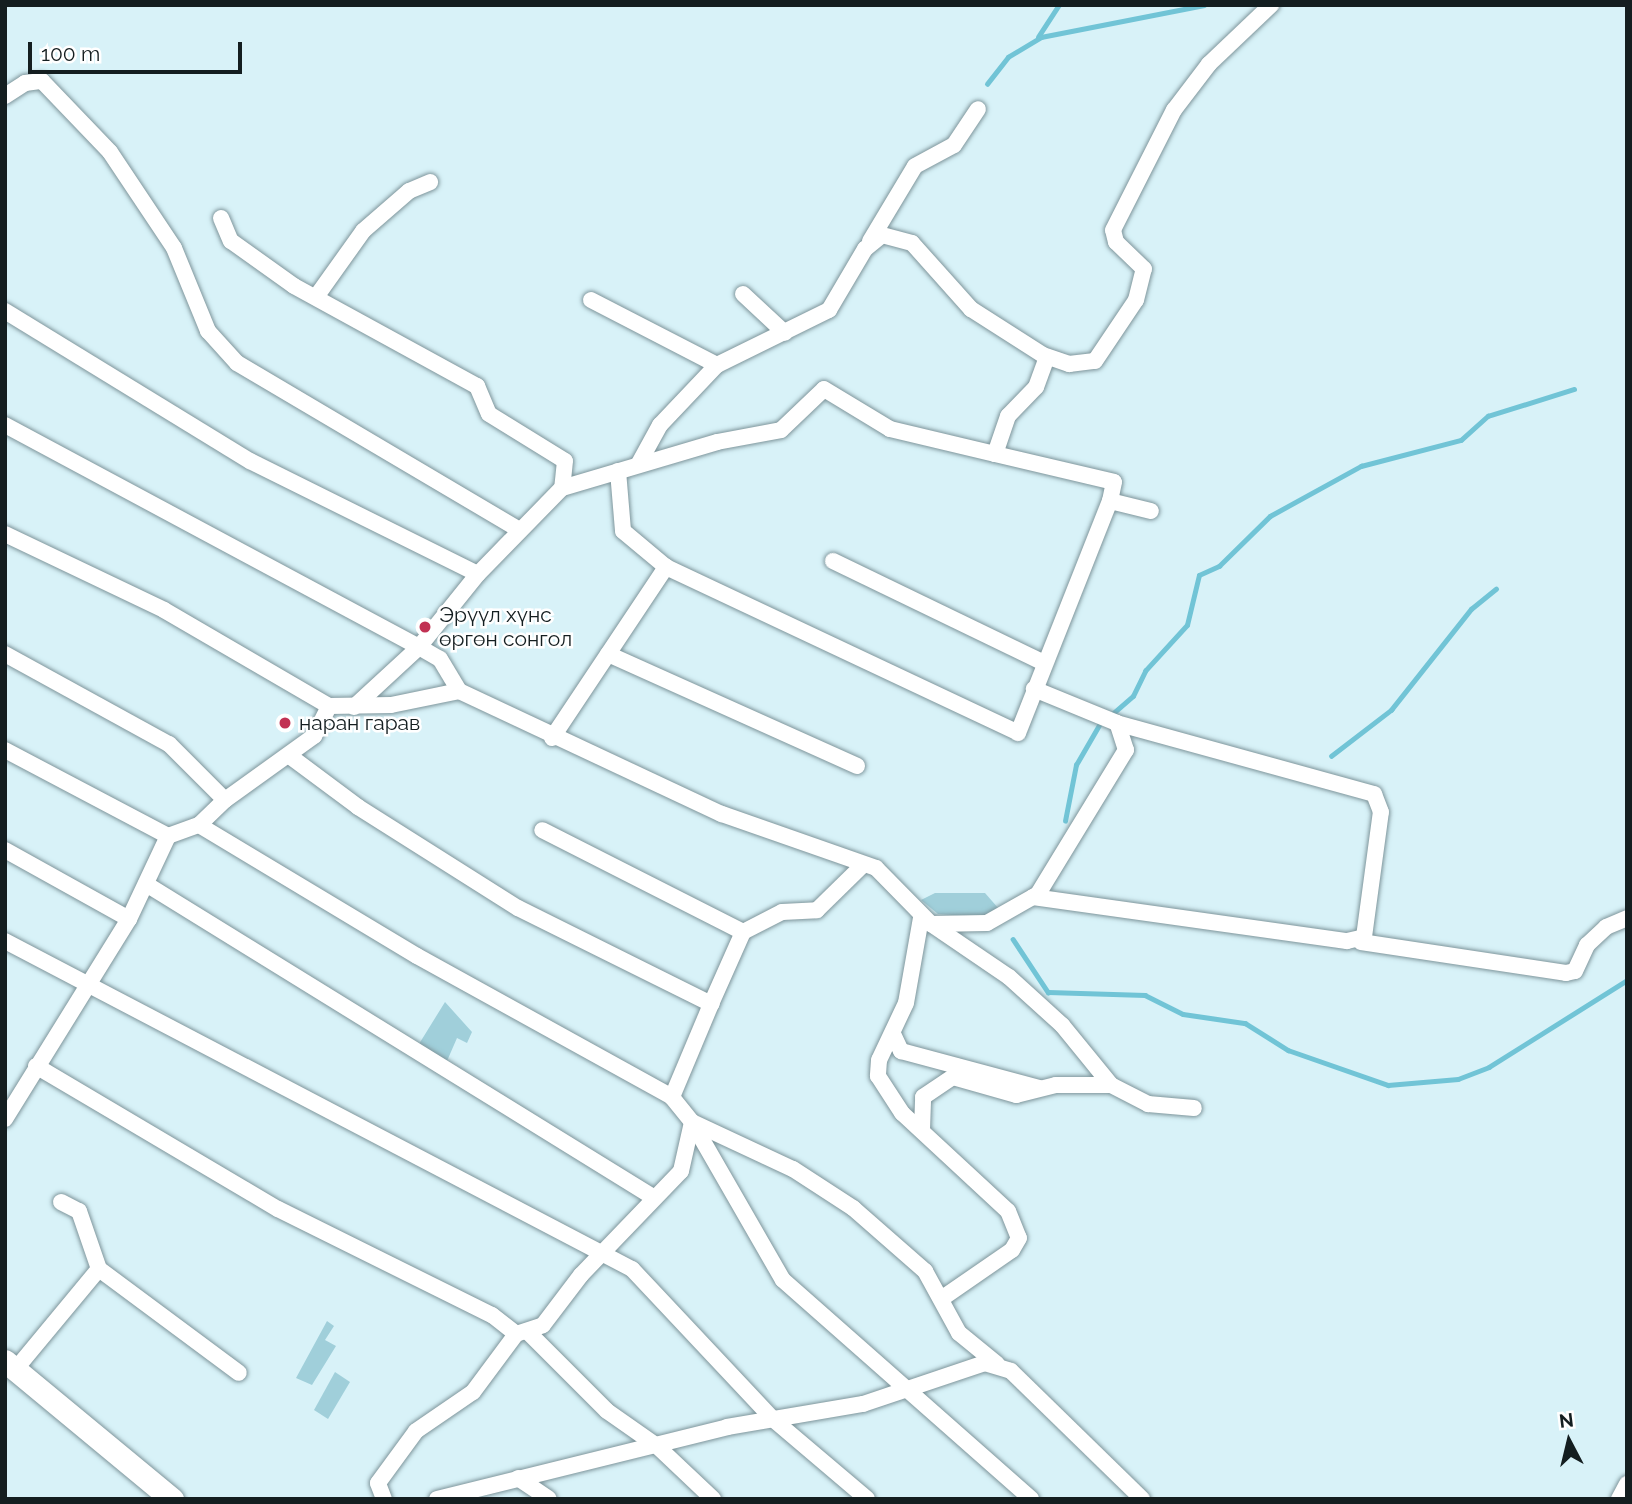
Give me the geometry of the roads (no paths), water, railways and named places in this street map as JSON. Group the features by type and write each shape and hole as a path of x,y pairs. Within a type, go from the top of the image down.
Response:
{"main road":[{"path":"10,1366 172,1499"}],"street":[{"path":"865,249 882,235 912,243 971,309 1046,357 1069,364 1095,361 1129,311 1144,269 1116,242 1113,230 1174,110 1209,64 1271,5"},
{"path":"5,96 25,83 42,81 110,152 174,248 208,331 237,363 519,530"},
{"path":"638,465 660,425 717,365 829,310 897,189 915,166 954,145 978,109"},
{"path":"316,297 363,231 409,191 430,183"},
{"path":"221,218 231,241 316,297 477,386 489,414 565,461 562,488"},
{"path":"743,294 785,333"},
{"path":"591,300 717,365"},
{"path":"5,311 250,461 478,574"},
{"path":"995,454 1007,416 1036,387 1046,357"},
{"path":"354,707 419,647 478,574 562,488 618,471 638,465 781,430 824,389 890,429 1114,482 1110,501 1018,733 666,567 623,531 618,471"},
{"path":"5,425 440,659 459,691 552,738 723,814 863,865 893,879 926,921 1009,977 1062,1025 1111,1085 1147,1104 1194,1108"},
{"path":"1110,501 1151,511"},
{"path":"5,534 164,610 328,706 354,707 459,691"},
{"path":"833,561 1044,663"},
{"path":"552,738 666,567"},
{"path":"5,654 169,744 222,789 225,800"},
{"path":"608,654 857,766"},
{"path":"1034,689 1117,723 1374,794 1381,811 1361,942"},
{"path":"5,1119 12,1092 36,1066 129,919 168,836 199,825 225,800 291,757 314,736 328,706"},
{"path":"926,921 987,923 1033,897 1056,871 1126,750 1117,723"},
{"path":"5,750 168,836"},
{"path":"291,757 498,897 711,1004"},
{"path":"199,825 417,956 672,1097 692,1122 783,1280 902,1389 1031,1499"},
{"path":"542,830 743,932"},
{"path":"5,850 129,919"},
{"path":"672,1097 743,932 782,912 817,911 863,865"},
{"path":"146,884 653,1198"},
{"path":"1033,897 1566,973 1575,971 1587,945 1606,927 1627,918"},
{"path":"926,921 906,1003 878,1076 922,1129 1008,1211 1018,1232 1012,1250 941,1299"},
{"path":"5,941 91,981 448,1178 632,1269 774,1420 867,1499"},
{"path":"893,1034 901,1051 1039,1088"},
{"path":"36,1066 278,1209 523,1333 607,1411 657,1446 713,1499"},
{"path":"922,1129 918,1109 941,1081 953,1077 996,1094 1039,1088 1111,1085"},
{"path":"384,1499 378,1483 416,1431 473,1392 523,1333 563,1306 581,1275 606,1254 653,1198 681,1171 692,1122"},
{"path":"692,1122 793,1169 853,1208 925,1271 959,1333 997,1364 1142,1499"},
{"path":"61,1202 79,1211 99,1269 239,1373"},
{"path":"10,1366 99,1269"},
{"path":"438,1499 657,1446 774,1420 863,1404 945,1373 997,1364"},
{"path":"519,1478 549,1499"},
{"path":"1619,1499 1627,1484"}],"waterway":[{"path":"1038,37 1059,5"},
{"path":"987,84 1008,57 1041,37 1204,5"},
{"path":"1110,716 1133,696 1145,671 1187,625 1199,575 1219,566 1270,516 1361,466 1461,440 1488,416 1574,389"},
{"path":"1331,756 1391,710 1471,609 1496,589"},
{"path":"1065,821 1076,765 1102,720"},
{"path":"1013,939 1048,992 1145,995 1183,1014 1245,1023 1288,1050 1388,1085 1458,1079 1489,1067 1627,980"}],"place":[{"name":"Эрүүл хүнс өргөн сонгол","path":"425,627"},
{"name":"наран гарав","path":"285,723"}]}
